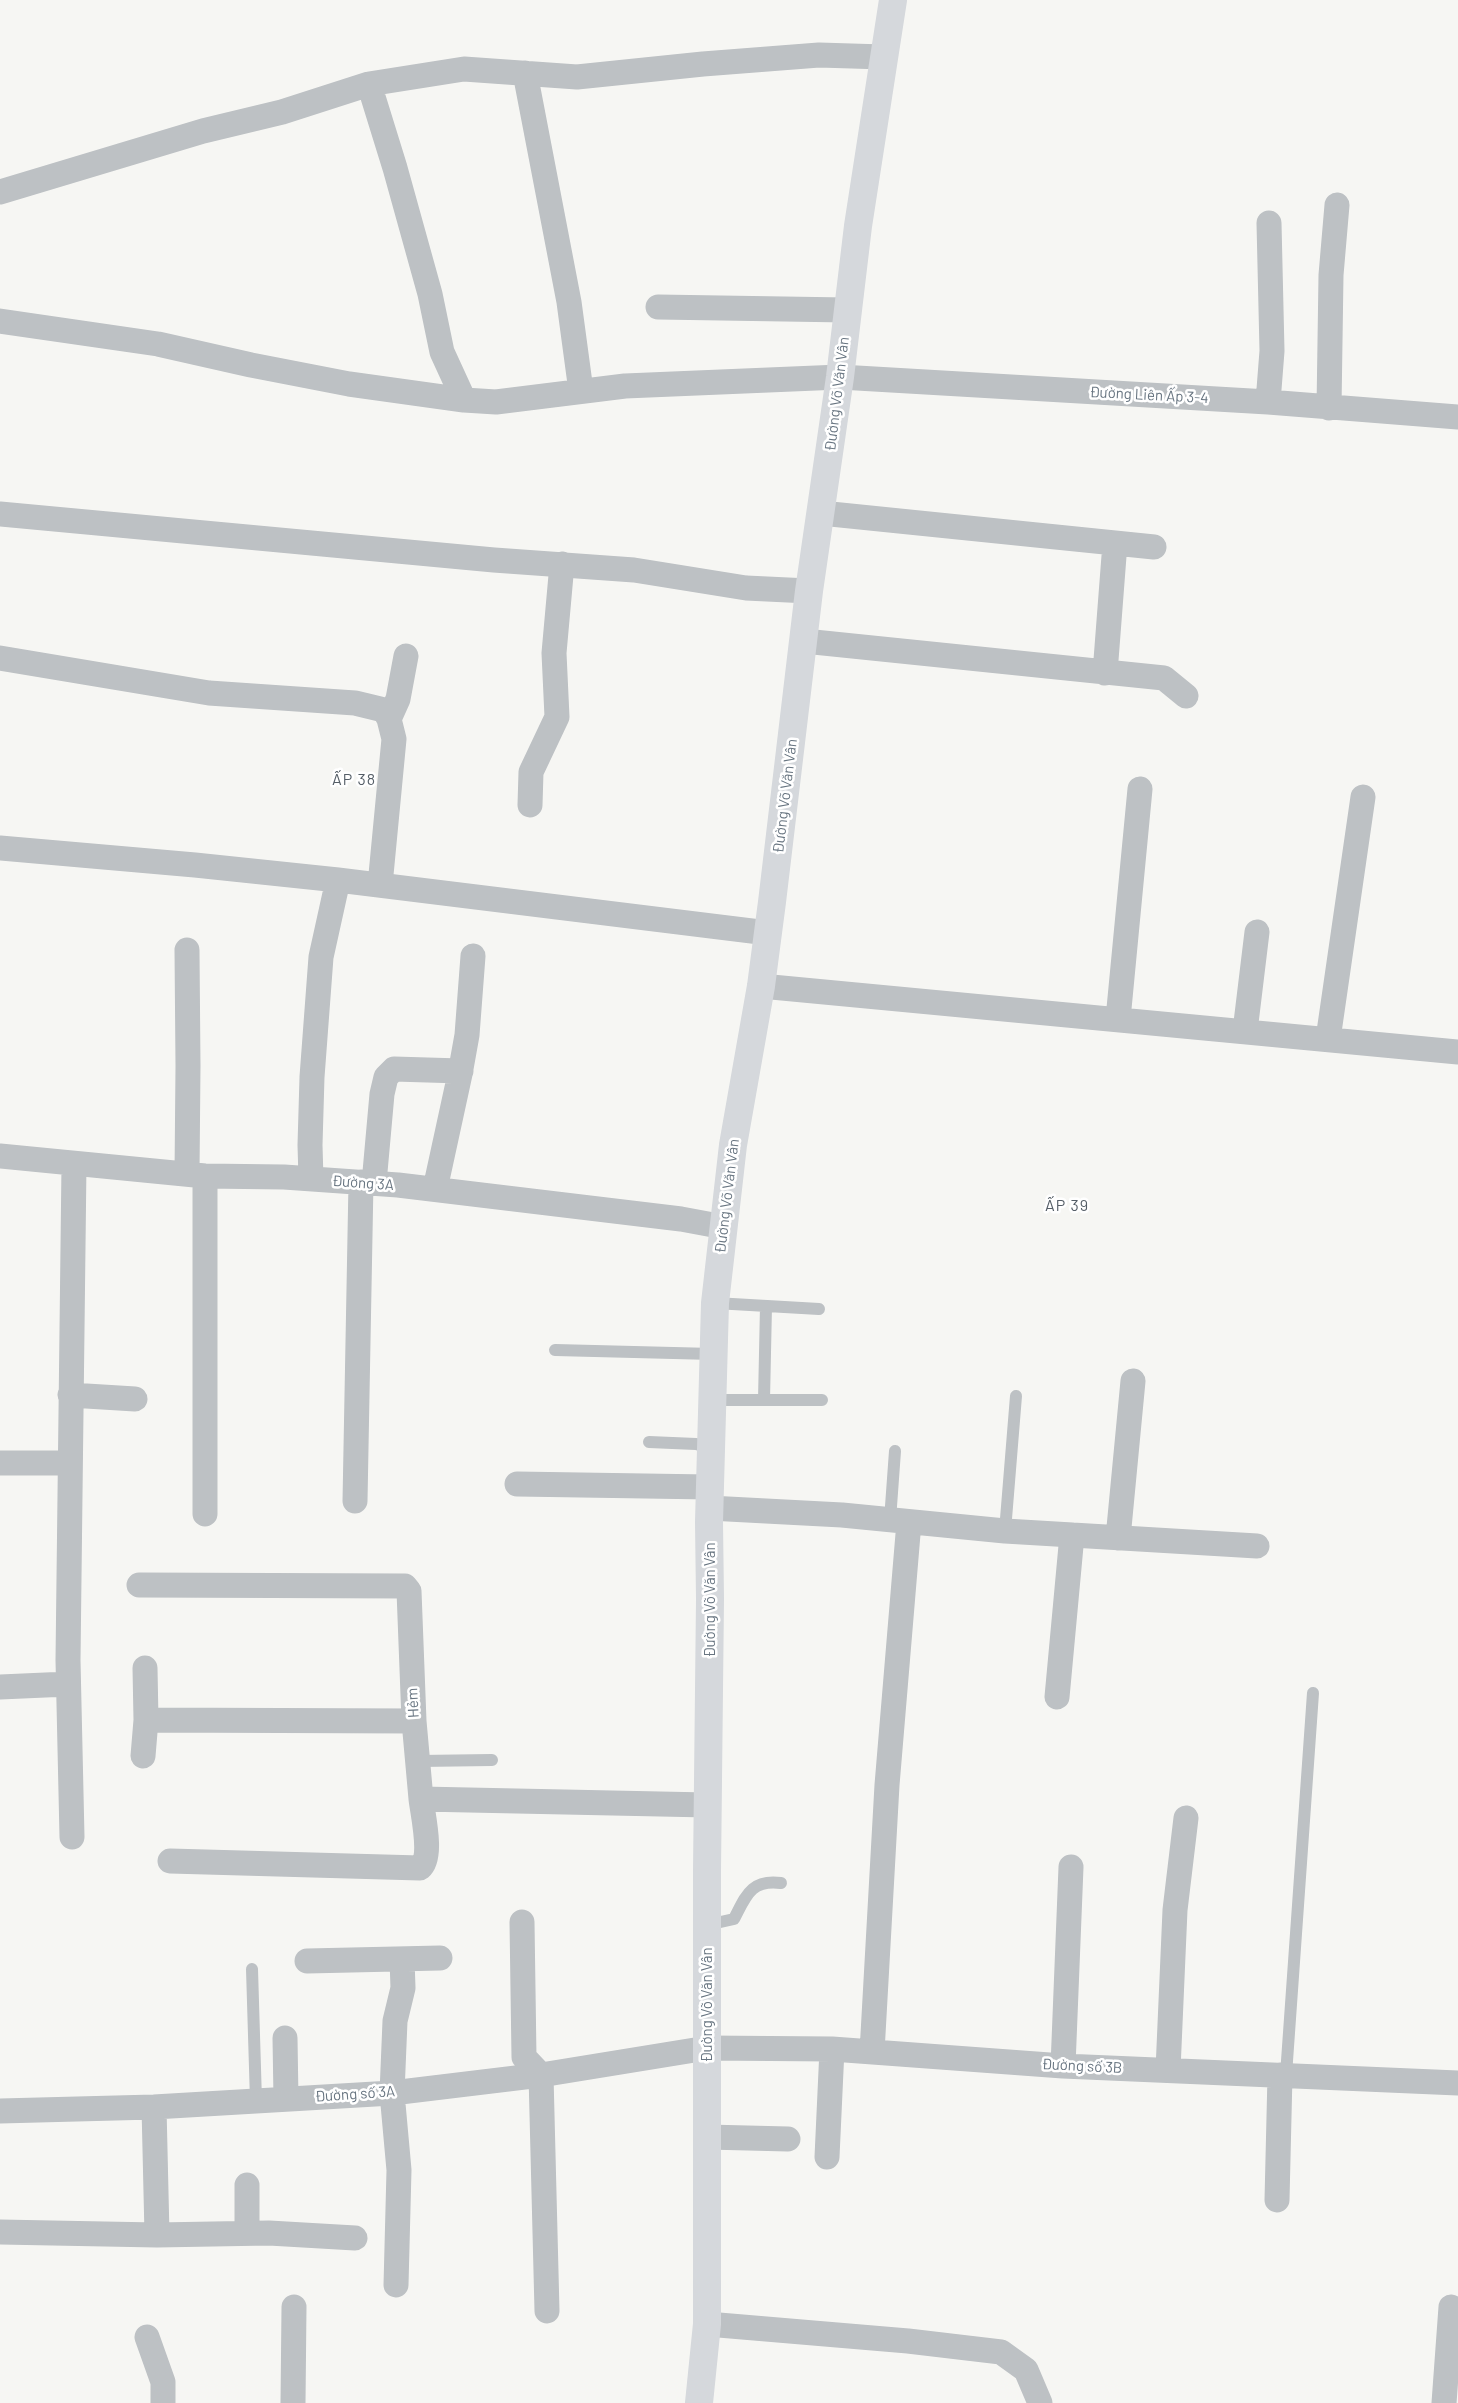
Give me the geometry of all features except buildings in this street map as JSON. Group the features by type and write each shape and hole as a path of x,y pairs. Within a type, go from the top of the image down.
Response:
{"street":[{"name":"Đường Võ Văn Vân","path":"699,2403 707,2324 709,1497 715,1304 733,1145 761,986 809,591 840,377 847,310 893,0"},
{"path":"2,186 202,131 282,112 369,84 464,69 577,77 703,64 810,56 884,56"},
{"path":"525,73 569,302 581,391"},
{"path":"369,84 395,168 430,294 442,352 464,400"},
{"path":"1329,408 1331,275 1337,205"},
{"path":"1268,402 1272,351 1269,223"},
{"path":"658,307 847,310"},
{"name":"Đường Liên Ấp 3-4","path":"0,320 158,344 340,382 464,400 496,402 625,386 840,377 1268,402 1458,417"},
{"path":"821,513 1154,547"},
{"path":"0,514 634,570 746,588 809,591"},
{"path":"1106,673 1115,543"},
{"path":"530,805 531,772 557,717 554,653 562,564"},
{"path":"804,641 1164,678 1186,696"},
{"path":"389,719 398,699 406,656"},
{"path":"0,658 209,693 355,703 384,710 389,719 394,739 380,885"},
{"path":"1118,1019 1140,789"},
{"path":"1328,1039 1363,797"},
{"path":"0,848 338,880 768,933"},
{"path":"311,1179 312,1087 321,957 338,880"},
{"path":"1245,1032 1257,932"},
{"path":"187,950 188,1066 196,1175 205,1514"},
{"path":"435,1189 466,1035 473,956"},
{"path":"761,986 1458,1052"},
{"path":"355,1501 367,1183 382,1094 388,1074 394,1069 460,1071"},
{"name":"Đường 3A","path":"0,1156 196,1175 311,1179 435,1189 671,1218 724,1227"},
{"path":"72,1837 68,1684 69,1463 74,1164"},
{"path":"1118,1538 1133,1382"},
{"path":"70,1395 135,1399"},
{"path":"0,1463 69,1463"},
{"path":"517,1484 709,1497 842,1515 1005,1531 1257,1546"},
{"path":"872,2052 900,1521"},
{"path":"1057,1697 1072,1535"},
{"name":"Hẻm","path":"140,1585 405,1586 409,1591 414,1721 428,1855 425,1864 420,1868 170,1861"},
{"path":"143,1756 146,1720 145,1668"},
{"path":"0,1687 68,1684"},
{"path":"146,1720 414,1721"},
{"path":"422,1800 708,1805"},
{"path":"1168,2070 1175,1910 1186,1818"},
{"path":"1063,2066 1071,1867"},
{"path":"522,1922 524,2057 541,2075 547,2311"},
{"path":"307,1962 440,1958"},
{"path":"396,2285 399,2170 392,2092 395,2021 403,1988 402,1959"},
{"path":"284,2038 286,2099"},
{"name":"Đường số 3B","path":"707,2048 832,2049 1063,2066 1458,2083"},
{"name":"Đường số 3A","path":"0,2111 154,2107 392,2092 541,2075 707,2048"},
{"path":"827,2157 832,2049"},
{"path":"1276,2200 1283,2075"},
{"path":"154,2107 158,2235"},
{"path":"707,2137 788,2139"},
{"path":"247,2185 247,2233"},
{"path":"0,2232 158,2235 313,2234 355,2238"},
{"path":"293,2403 294,2307"},
{"path":"1444,2403 1451,2307"},
{"path":"707,2324 908,2341 1001,2352 1026,2370 1040,2403"},
{"path":"147,2337 163,2382 163,2403"}],"lane":[{"path":"715,1304 819,1309"},
{"path":"764,1400 766,1306"},
{"path":"554,1350 713,1354"},
{"path":"1005,1531 1016,1396"},
{"path":"712,1400 822,1400"},
{"path":"649,1442 696,1444 710,1448"},
{"path":"895,1451 900,1521"},
{"path":"1283,2075 1313,1693"},
{"path":"419,1761 492,1760"},
{"path":"707,1925 734,1919 748,1891 767,1881 781,1883"},
{"path":"252,1969 256,2101"}],"district":[{"name":"ẤP 38","path":"354,780"},
{"name":"ẤP 39","path":"1067,1206"}]}
